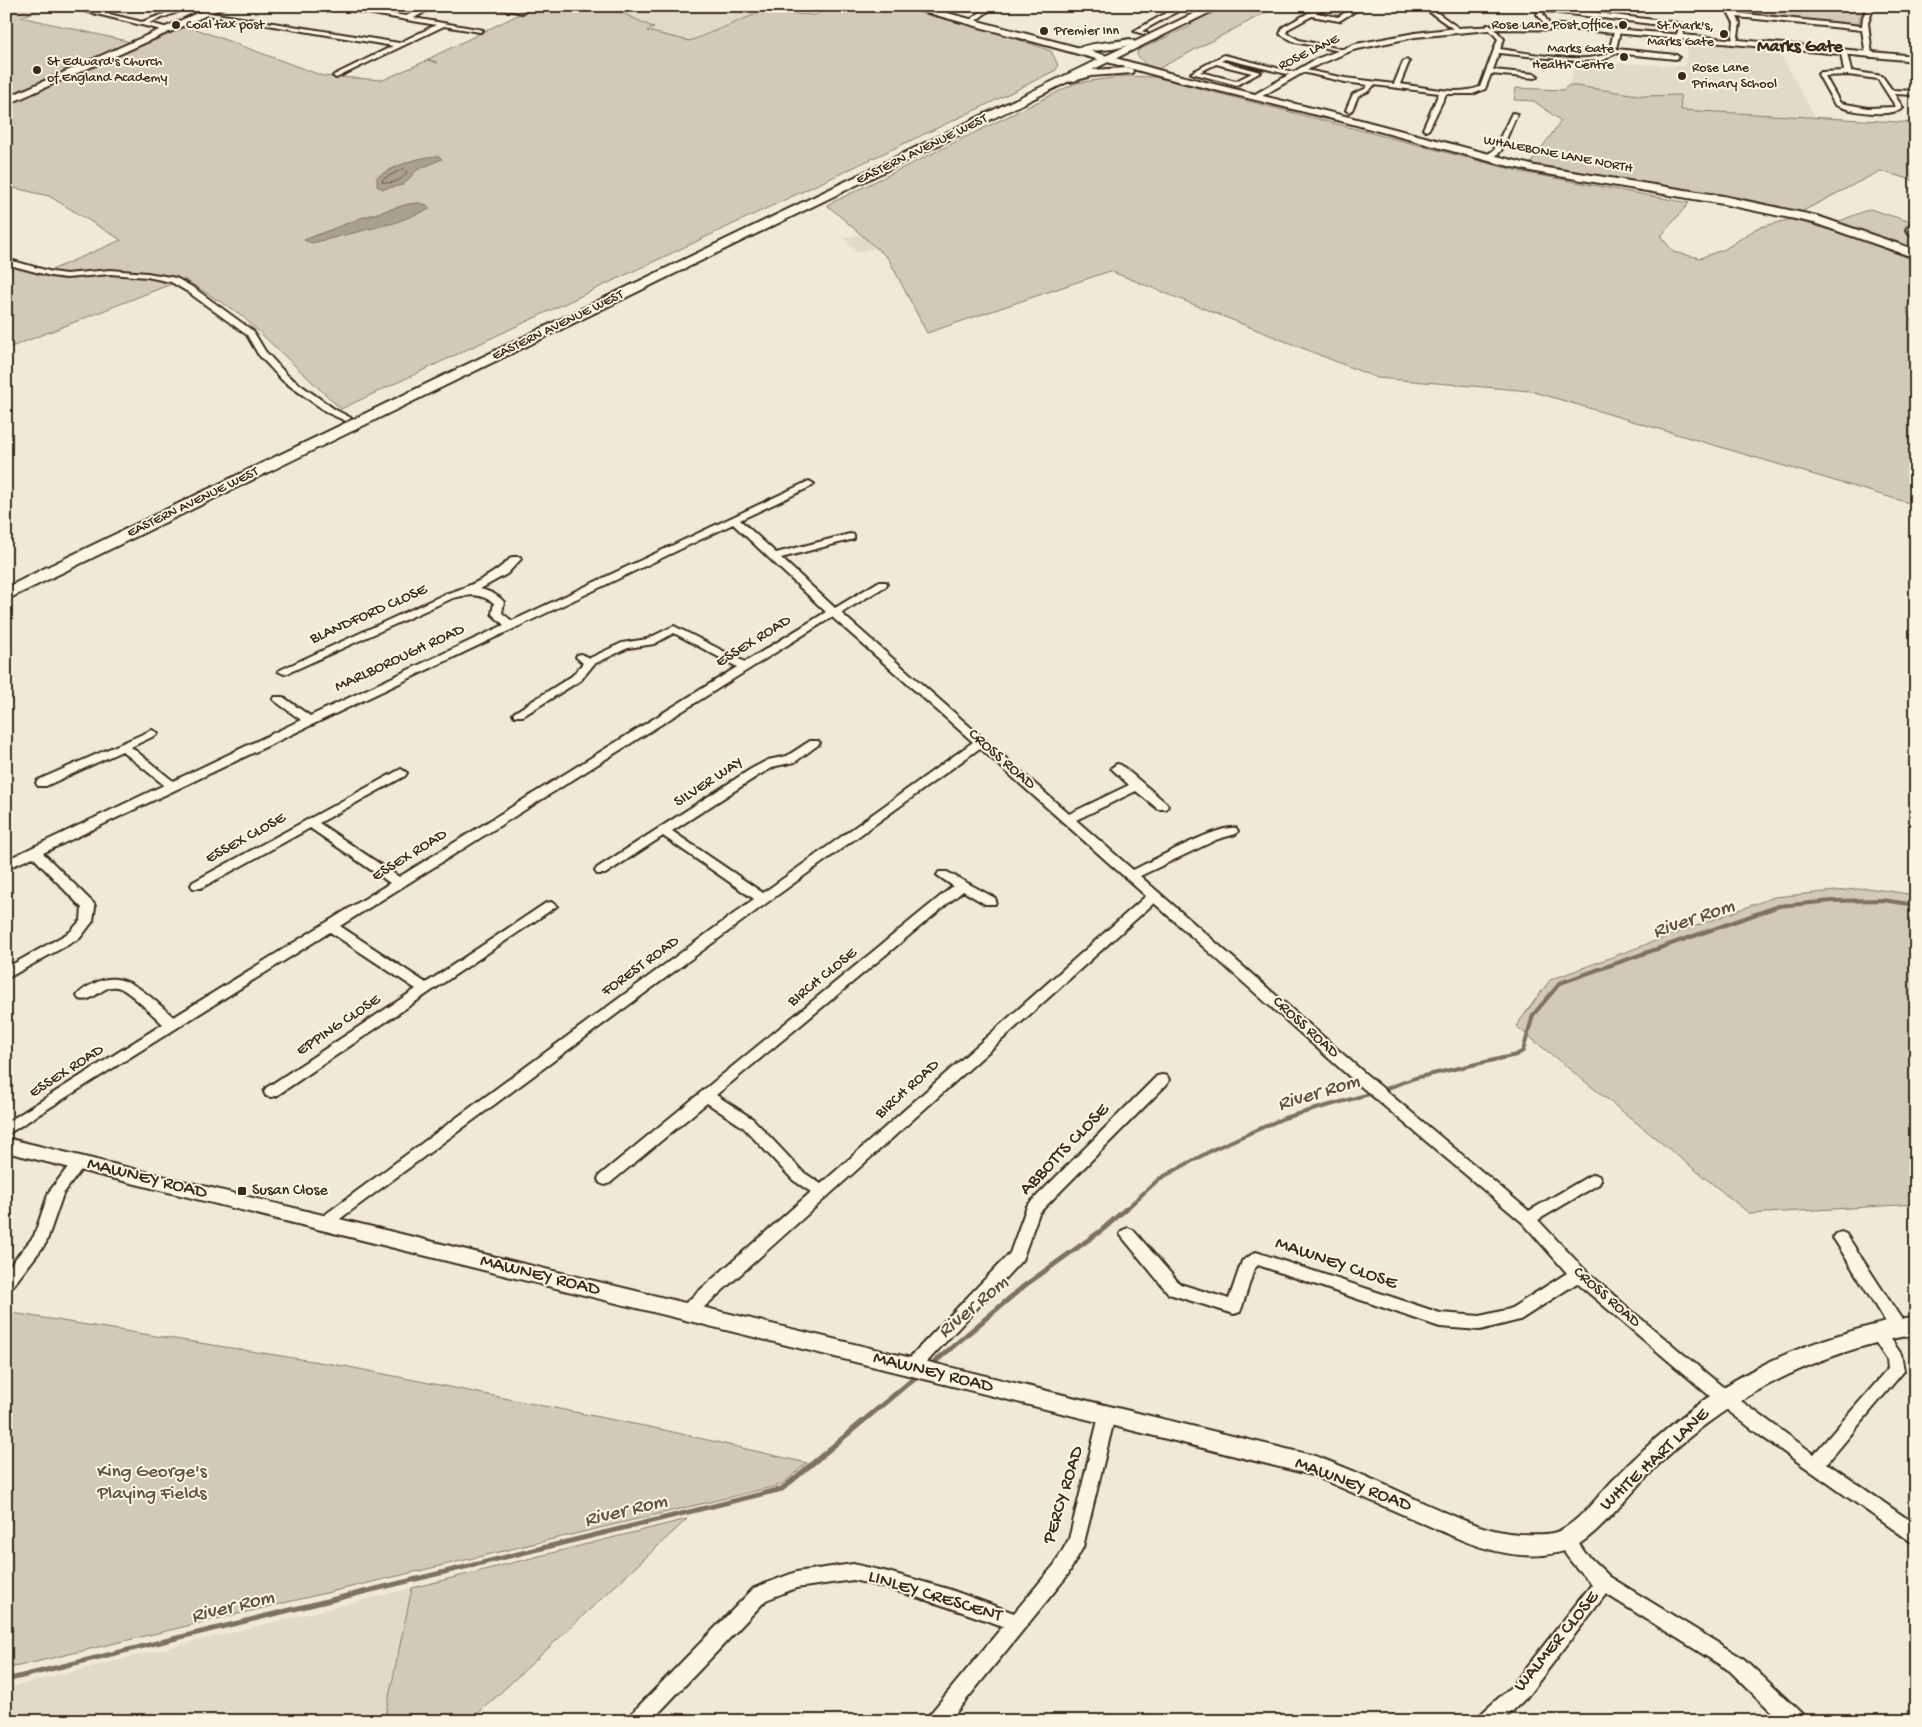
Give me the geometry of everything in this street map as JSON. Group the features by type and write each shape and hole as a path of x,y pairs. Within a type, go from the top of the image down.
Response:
{"highway":[{"path":"1134,44 1145,34 1201,6"},
{"path":"1101,59 1214,6"},
{"path":"1006,102 1218,6"},
{"path":"1101,59 1122,63"},
{"name":"EASTERN AVENUE WEST","path":"6,595 1068,70 1101,59"},
{"name":"EASTERN AVENUE WEST","path":"6,581 343,416 1006,102 1068,70"}],"main road":[{"path":"6,102 222,6"},
{"name":"WHALEBONE LANE NORTH","path":"916,7 1101,59 1349,120 1488,158 1535,169 1780,211 1817,220 1916,254"},
{"path":"1134,44 1133,51 1135,55 1149,71 1096,72 1068,70 1061,47 1093,48 1134,44"},
{"name":"WHALEBONE LANE NORTH","path":"1122,63 1149,71"}],"street":[{"path":"67,6 170,30"},
{"path":"95,13 110,6"},
{"path":"330,6 480,30"},
{"path":"406,19 432,6"},
{"path":"490,6 522,11"},
{"path":"971,22 992,6"},
{"path":"1071,6 1092,10 1099,6"},
{"path":"1145,34 1137,31 1184,6"},
{"path":"1326,6 1285,28 1283,34 1297,40 1343,51"},
{"path":"1312,14 1339,19 1354,10 1334,6"},
{"path":"1424,6 1457,29"},
{"path":"1728,6 1736,23 1734,43"},
{"path":"1869,55 1865,28 1867,12 1871,6"},
{"path":"142,24 177,10 153,8"},
{"path":"1546,26 1541,16 1543,8 1678,25 1682,27 1679,37"},
{"path":"204,14 399,45"},
{"path":"1734,16 1865,28"},
{"path":"336,76 443,24"},
{"path":"1214,62 1257,70 1298,72 1372,84 1443,92 1477,91 1484,88 1502,40 1489,26"},
{"name":"ROSE LANE","path":"1254,97 1298,72 1343,51 1375,42 1489,26 1546,26 1617,31 1916,59"},
{"path":"1497,51 1587,60 1609,57 1613,51 1617,31"},
{"path":"1613,51 1676,57"},
{"path":"1844,53 1848,73"},
{"path":"1245,85 1191,74 1224,57 1274,76"},
{"path":"1396,86 1406,62"},
{"path":"1237,84 1257,70"},
{"path":"1489,72 1535,76"},
{"path":"1827,72 1848,73 1878,76 1882,79 1899,106 1898,109 1844,107 1837,104 1821,75 1827,72"},
{"path":"1349,110 1355,95 1367,90 1372,84"},
{"path":"1426,129 1443,92"},
{"path":"1890,92 1916,93"},
{"path":"1870,109 1877,120"},
{"path":"1488,158 1498,151 1514,114"},
{"path":"1916,224 1910,230 1916,238"},
{"path":"6,260 51,274 74,275 110,272 147,275 173,280 191,290 250,333 261,352 285,378 331,411 343,416"},
{"name":"MARLBOROUGH ROAD","path":"6,865 308,720 809,484"},
{"name":"CROSS ROAD","path":"733,519 833,612 1356,1074 1528,1219 1578,1274 1724,1398 1815,1465 1916,1535"},
{"path":"773,557 810,549 850,537"},
{"name":"BLANDFORD CLOSE","path":"284,671 449,596 468,591 503,572 516,559"},
{"name":"ESSEX ROAD","path":"6,1130 833,612 882,584"},
{"name":"BLANDFORD CLOSE","path":"468,591 480,591 495,598 499,602 497,614 511,625"},
{"path":"519,714 577,678 585,660 626,645 650,642 674,629 746,667"},
{"path":"279,700 308,720"},
{"path":"42,783 152,733"},
{"name":"FOREST ROAD","path":"324,1222 763,899 981,742"},
{"name":"SILVER WAY","path":"601,871 755,772 772,764 791,759 814,743"},
{"path":"123,746 172,786"},
{"path":"1117,768 1162,806"},
{"name":"ESSEX CLOSE","path":"197,885 401,772"},
{"path":"1069,819 1138,785"},
{"name":"ESSEX CLOSE","path":"310,823 399,883"},
{"path":"664,831 763,899"},
{"path":"1132,875 1214,836 1232,831"},
{"path":"6,974 75,935 87,921 90,907 34,852"},
{"path":"943,875 990,901"},
{"name":"BIRCH CLOSE","path":"605,1178 961,886"},
{"name":"BIRCH ROAD","path":"687,1312 1154,895"},
{"name":"EPPING CLOSE","path":"271,1092 551,906"},
{"path":"331,926 426,989"},
{"path":"84,996 107,982 124,984 173,1024"},
{"name":"ABBOTTS CLOSE","path":"924,1371 918,1360 1017,1256 1032,1210 1162,1080"},
{"path":"706,1096 748,1123 798,1176 821,1191"},
{"name":"MAWNEY ROAD","path":"6,1145 1315,1466 1484,1537 1514,1544 1534,1545 1566,1539"},
{"path":"6,1282 41,1239 56,1192 79,1163"},
{"path":"1528,1219 1594,1180"},
{"name":"MAWNEY CLOSE","path":"1128,1234 1175,1289 1234,1307 1247,1266 1256,1258 1440,1320 1480,1323 1514,1315 1578,1274"},
{"path":"1815,1465 1896,1371 1897,1328 1842,1238"},
{"name":"WHITE HART LANE","path":"1566,1539 1585,1524 1626,1482 1680,1432 1724,1398 1763,1375 1820,1352 1897,1328"},
{"name":"PERCY ROAD","path":"937,1721 1061,1570 1077,1541 1107,1416"},
{"path":"1566,1539 1579,1558 1604,1583 1737,1665 1795,1721"},
{"name":"LINLEY CRESCENT","path":"638,1721 760,1594 796,1580 853,1572 888,1580 948,1598 1018,1624"},
{"name":"WALMER CLOSE","path":"1488,1721 1519,1692 1604,1583"}],"shaded area":[{"path":"608,6 773,6 690,41 646,31 653,28"},
{"name":"Rose Lane Primary School","path":"1689,41 1778,50 1816,118 1680,110 1680,95 1645,96 1569,85 1576,61 1614,65 1615,63 1685,66"},
{"path":"862,234 875,248 856,252 844,238"},
{"path":"412,1588 384,1721 6,1721 6,1688"}],"green space":[{"name":"St Edward's Church of England Academy","path":"6,6 50,6 21,17 131,42 6,96"},
{"path":"536,6 608,6 654,28 647,31 690,41 761,12 815,15 832,8 893,6 1003,34 1051,51 1058,65 1056,70 986,105 341,409 240,314 184,279 6,349 6,265 42,274 121,240 49,196 10,187 6,189 6,105 188,26 323,76 383,80 428,60 438,63 428,59"},
{"path":"1225,6 1278,6 1158,69 1146,65 1137,55 1138,50 1189,27 1193,22"},
{"path":"1735,6 1867,6 1860,16 1860,23 1854,25 1742,14 1739,13"},
{"path":"1126,76 1154,77 1167,80 1522,172 1689,203 1661,236 1673,252 1700,258 1725,249 1757,228 1791,219 1846,234 1916,261 1916,290 1909,299 1907,311 1910,320 1916,321 1916,505 1531,391 1377,378 1110,271 927,333 888,258 827,205 1076,83"},
{"path":"1569,85 1645,96 1680,95 1681,110 1916,123 1916,181 1880,171 1801,212 1728,196 1530,164 1561,121 1534,101 1514,100 1516,88 1563,90"},
{"path":"1870,209 1911,222 1904,227 1908,234 1916,240 1916,250 1837,222"},
{"path":"1867,888 1916,895 1916,1204 1750,1214 1516,1026 1550,980 1774,897"},
{"name":"King George's Playing Fields","path":"6,1312 344,1366 664,1430 807,1463 781,1485 6,1669"},
{"path":"687,1519 470,1721 384,1721 412,1588"}],"water":[{"path":"439,156 442,159 417,170 403,185 383,189 377,186 377,177 392,169 407,162"},
{"path":"419,203 427,205 430,209 394,223 312,243 304,240 361,218 408,204"}],"waterway":[{"name":"River Rom","path":"1380,1091 1415,1078 1516,1055 1523,1051 1533,1015 1560,983 1779,906 1832,901 1882,900 1916,905"},
{"name":"River Rom","path":"1126,1209 1159,1179 1216,1148 1284,1118 1373,1093"},
{"name":"River Rom","path":"930,1366 1024,1286 1102,1230 1127,1208"},
{"name":"River Rom","path":"6,1680 782,1489 918,1375"}],"place":[{"name":"Coal tax post","path":"176,25"},
{"name":"Rose Lane Post Office","path":"1623,25"},
{"name":"Premier Inn","path":"1044,31"},
{"name":"St Mark's, Marks Gate","path":"1724,34"},
{"name":"Marks Gate Health Centre","path":"1624,57"},
{"name":"St Edward's Church of England Academy","path":"37,70"},
{"name":"Rose Lane Primary School","path":"1682,76"},
{"name":"Susan Close","path":"242,1191"}],"district":[{"name":"Marks Gate","path":"1800,47"}]}
